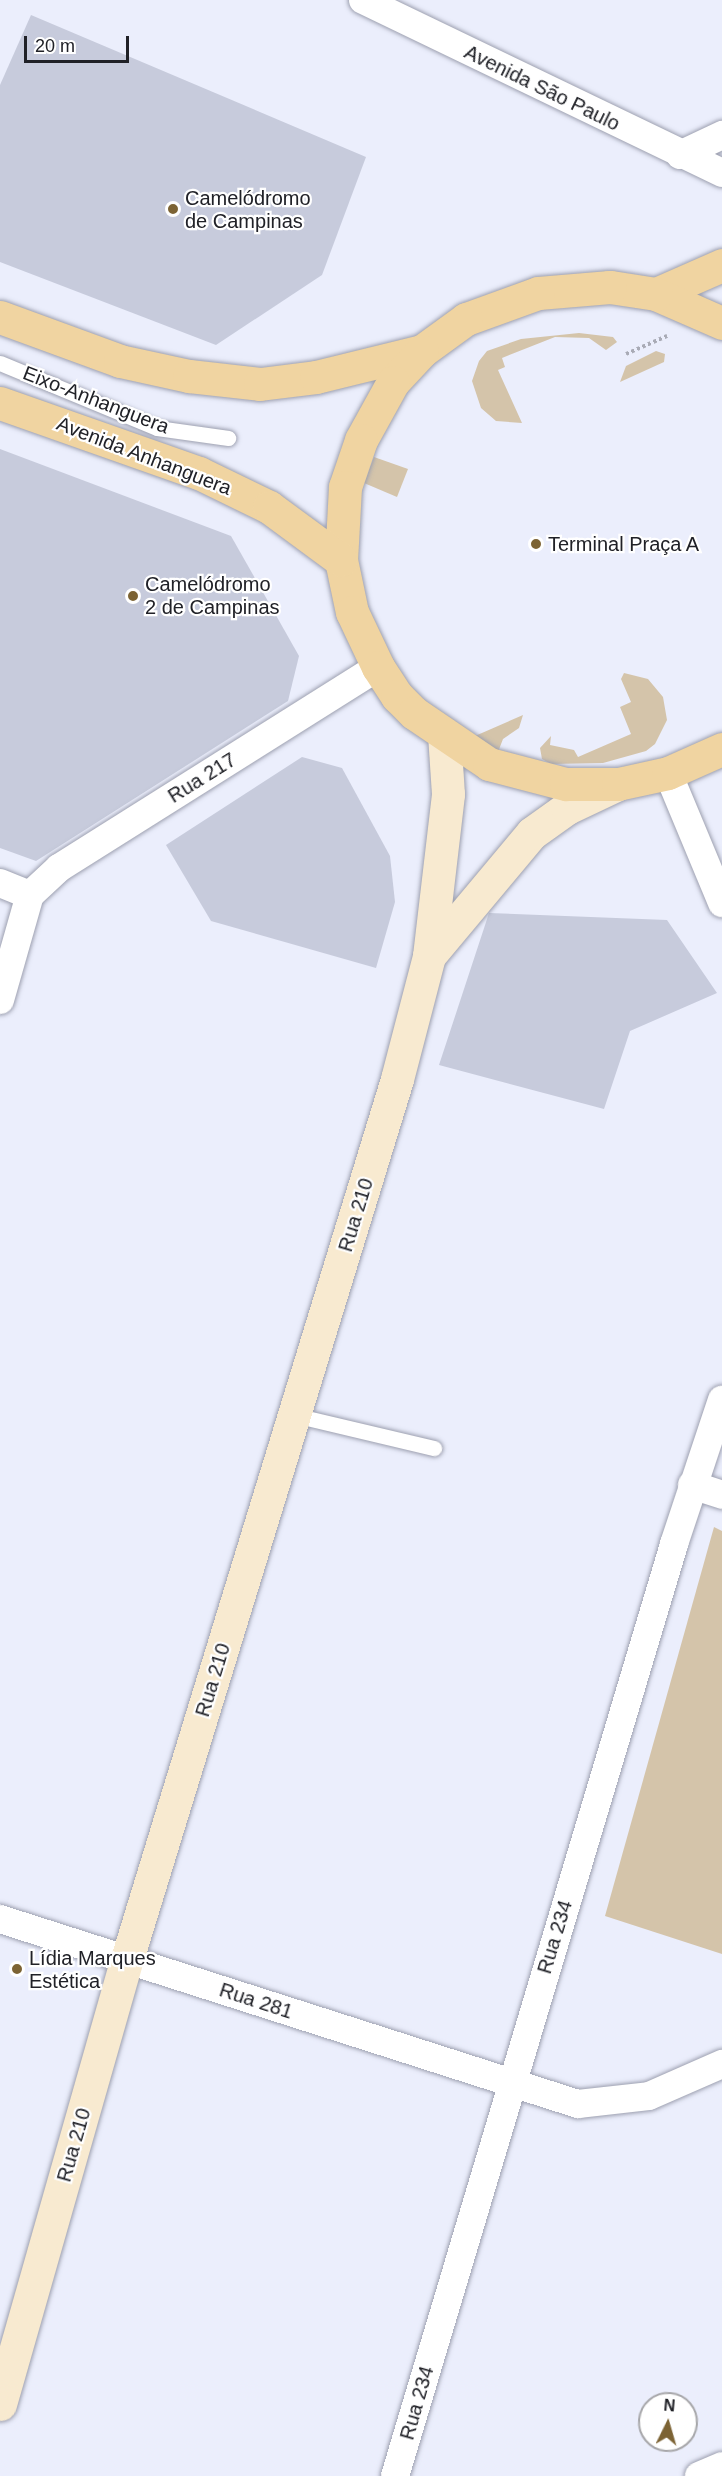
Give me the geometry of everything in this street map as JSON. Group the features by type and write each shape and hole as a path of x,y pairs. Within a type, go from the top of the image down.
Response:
{"main road":[{"path":"656,294 722,266"},
{"path":"722,323 656,294 610,287 563,288 517,297 466,319 422,351 393,382 361,440 345,488 341,560 352,612 378,667 414,713 489,764 566,784 618,784 669,773 722,749"},
{"path":"0,317 120,361 189,376 260,384 316,377 422,351"},
{"name":"Avenida Anhanguera","path":"0,403 199,473 269,507 341,560"}],"street":[{"name":"Avenida São Paulo","path":"363,0 722,174"},
{"path":"680,155 722,135"},
{"name":"Rua 217","path":"30,895 59,868 378,667"},
{"name":"Rua 210","path":"0,2404 127,1959 394,1090 429,956 448,794 444,734"},
{"path":"669,773 722,903"},
{"name":"Rua 210","path":"429,956 532,833 567,808 618,784"},
{"path":"0,884 30,895 0,1000"},
{"name":"Rua 234","path":"395,2476 692,1485 722,1400"},
{"path":"692,1485 722,1495"},
{"name":"Rua 281","path":"0,1919 578,2104 649,2096 722,2064"},
{"path":"699,2476 722,2466"}],"lane":[{"name":"Eixo-Anhanguera","path":"0,363 157,428 228,438"},
{"path":"294,1415 434,1448"}],"shaded area":[{"path":"579,333 613,337 617,342 606,350 589,338 555,337 502,358 505,367 498,370 522,423 496,421 481,408 472,381 479,361 487,351 521,339"},
{"path":"656,351 665,354 664,362 620,382 626,366"},
{"path":"374,457 408,469 397,497 364,483"},
{"path":"624,673 648,679 663,697 667,720 655,744 646,751 603,763 551,764 542,759 540,748 551,736 550,745 574,750 578,757 631,734 620,707 631,702 621,679"},
{"path":"523,715 519,728 503,739 498,752 475,736"},
{"path":"714,1527 722,1531 722,1954 605,1916"}],"building":[{"name":"Camelódromo de Campinas","path":"31,15 366,157 322,275 216,345 0,262 0,85"},
{"name":"Camelódromo 2 de Campinas","path":"0,449 231,536 299,656 288,701 36,861 0,848"},
{"path":"302,757 342,768 390,856 395,902 376,968 211,921 166,845"},
{"path":"489,913 667,920 717,993 630,1031 604,1109 439,1065"}],"place":[{"name":"Camelódromo de Campinas","path":"173,209"},
{"name":"Terminal Praça A","path":"536,544"},
{"name":"Camelódromo 2 de Campinas","path":"133,596"},
{"name":"Lídia Marques Estética","path":"17,1969"}]}
